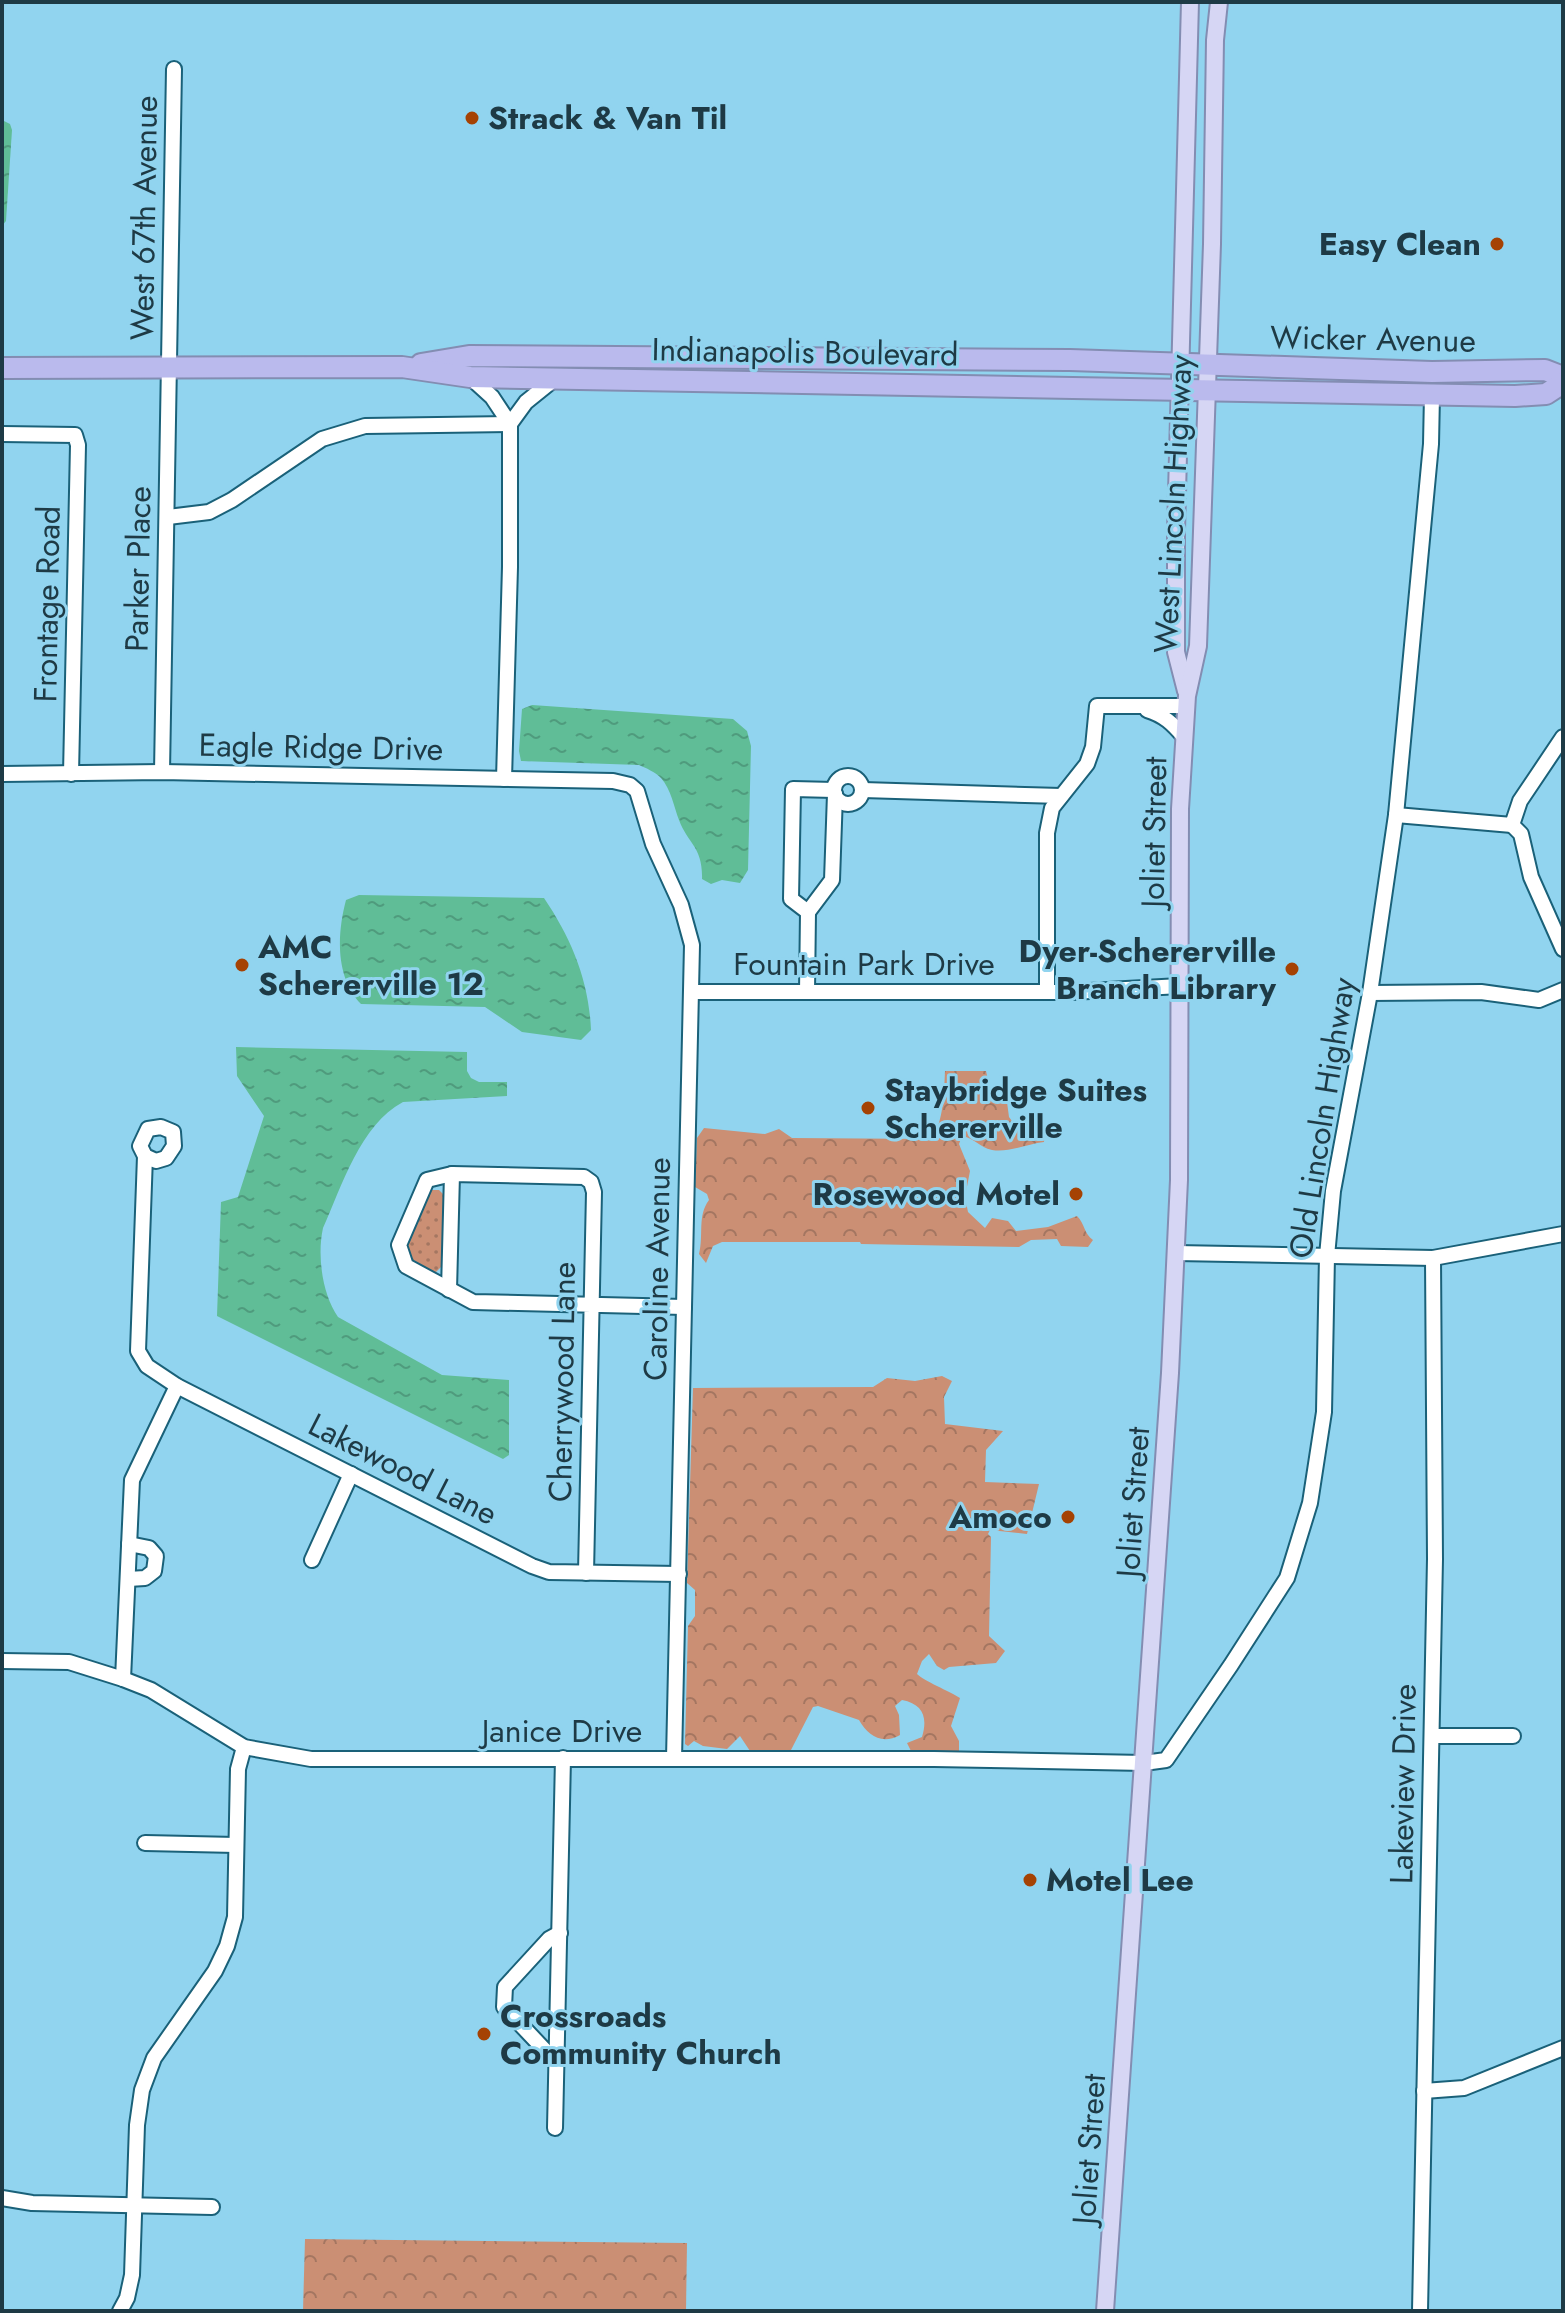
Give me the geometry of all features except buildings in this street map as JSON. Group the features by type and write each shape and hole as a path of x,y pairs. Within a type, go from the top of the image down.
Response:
{"highway":[{"name":"Indianapolis Boulevard","path":"402,367 469,356 976,359 1180,364"},
{"name":"Wicker Avenue","path":"1180,364 1432,372 1545,370 1563,380 1546,394 1207,390"},
{"name":"Indianapolis Boulevard","path":"2,368 402,367 470,377 1207,390"},
{"path":"1432,395 1434,384 1487,380 1493,371"}],"main road":[{"name":"West Lincoln Highway","path":"1186,701 1176,652 1190,2"},
{"name":"West Lincoln Highway","path":"1186,701 1198,646 1215,40 1219,2"},
{"name":"Joliet Street","path":"1105,2311 1176,1253 1180,809 1186,701"}],"street":[{"name":"West 67th Avenue","path":"169,368 174,69"},
{"name":"Parker Place","path":"162,772 169,368"},
{"path":"470,377 492,397 510,424 510,567 504,779"},
{"path":"510,424 526,402 557,377"},
{"name":"Old Lincoln Highway","path":"1144,1763 1166,1760 1171,1754 1287,1578 1310,1503 1324,1412 1327,1256 1333,1191 1370,993 1396,815 1432,395"},
{"path":"1431,424 1445,406 1460,395"},
{"path":"168,517 194,516 220,507 322,439 342,431 365,426 510,424"},
{"name":"Frontage Road","path":"2,434 75,435 78,445 71,774"},
{"path":"1047,992 1047,833 1052,808 1087,764 1093,747 1097,706 1186,701"},
{"path":"1136,706 1160,714 1184,737"},
{"path":"1512,825 1520,801 1563,737"},
{"name":"Eagle Ridge Drive","path":"2,774 162,772 613,781 630,785 637,791"},
{"path":"808,912 791,899 793,789 834,792 842,803 851,804 859,799 863,790 1061,796"},
{"name":"Caroline Avenue","path":"637,791 653,844 681,905 692,945 674,1759"},
{"path":"807,992 808,912 832,880 834,792"},
{"path":"1396,815 1512,825 1521,834 1531,877 1563,949"},
{"name":"Fountain Park Drive","path":"692,992 1047,992 1180,986"},
{"path":"1370,993 1481,992 1539,1000 1563,990"},
{"name":"Lakewood Lane","path":"145,1156 137,1337 138,1351 147,1366 177,1386 532,1566 549,1572 679,1574"},
{"path":"449,1290 452,1174 427,1180 399,1245 406,1266 449,1290 473,1302 684,1307"},
{"name":"Cherrywood Lane","path":"452,1174 584,1177 591,1182 594,1192 586,1573"},
{"path":"1176,1253 1433,1258 1563,1234"},
{"name":"Lakeview Drive","path":"1420,2311 1435,1559 1433,1258"},
{"path":"123,1679 132,1480 177,1386"},
{"path":"312,1560 351,1474"},
{"path":"128,1579 145,1578 154,1571 156,1556 149,1548 129,1544"},
{"name":"Janice Drive","path":"2,1661 69,1662 123,1679 151,1690 244,1747 311,1759 1144,1763"},
{"path":"1432,1736 1513,1736"},
{"path":"120,2311 127,2298 132,2275 137,2125 142,2090 154,2058 211,1976 227,1946 235,1917 238,1769 244,1747"},
{"path":"555,2128 563,1758"},
{"path":"145,1843 236,1845"},
{"path":"557,2063 504,2007 503,1997 505,1987 549,1939 560,1933"},
{"path":"1424,2091 1464,2088 1563,2048"},
{"path":"2,2198 32,2203 212,2207"}],"green space":[{"path":"945,1071 986,1071 991,1093 1007,1102 1009,1117 1017,1128 1045,1132 1044,1142 998,1151 962,1136 959,1144 970,1171 965,1197 968,1212 985,1228 992,1218 1008,1221 1016,1231 1048,1227 1077,1216 1093,1240 1088,1247 1061,1246 1057,1239 1031,1240 1019,1247 722,1242 713,1246 706,1263 699,1254 703,1213 709,1200 707,1194 695,1187 697,1138 704,1128 765,1134 779,1129 792,1138 931,1139 941,1116"},
{"path":"432,1190 439,1190 444,1195 442,1266 435,1273 410,1258 405,1248"},
{"path":"942,1376 952,1381 944,1397 945,1424 1003,1431 986,1450 985,1482 1039,1484 1027,1534 990,1530 988,1534 991,1537 989,1636 1005,1651 996,1663 944,1670 929,1654 922,1661 917,1674 960,1698 951,1726 959,1741 959,1752 911,1751 907,1743 922,1737 924,1718 919,1708 902,1700 895,1706 899,1715 900,1735 893,1738 876,1737 859,1720 818,1706 813,1707 791,1750 750,1751 740,1736 727,1749 703,1746 694,1741 688,1746 685,1744 688,1626 695,1616 695,1590 687,1583 693,1388 873,1387 887,1378 915,1381"},
{"path":"305,2239 687,2243 686,2311 303,2311"}],"water":[{"path":"2,120 10,124 12,130 6,221 2,226"},
{"path":"532,705 733,719 747,731 751,746 748,870 740,883 722,880 711,884 702,879 698,853 683,828 667,787 650,770 639,765 521,761 522,709"},
{"path":"359,895 544,898 577,960 587,994 591,1030 581,1040 522,1032 485,1007 361,1004 346,981 340,955 346,900"},
{"path":"236,1047 467,1052 467,1071 471,1078 479,1082 507,1082 507,1096 403,1102 388,1112 364,1141 345,1176 323,1228 321,1250 325,1286 338,1317 442,1375 509,1380 509,1455 503,1459 217,1316 221,1202 238,1197 264,1116 237,1076"}],"place":[{"name":"Strack & Van Til","path":"472,118"},
{"name":"Easy Clean","path":"1497,244"},
{"name":"AMC Schererville 12","path":"242,965"},
{"name":"Dyer-Schererville Branch Library","path":"1292,969"},
{"name":"Staybridge Suites Schererville","path":"868,1108"},
{"name":"Rosewood Motel","path":"1076,1194"},
{"name":"Amoco","path":"1068,1517"},
{"name":"Motel Lee","path":"1030,1880"},
{"name":"Crossroads Community Church","path":"484,2034"}]}
